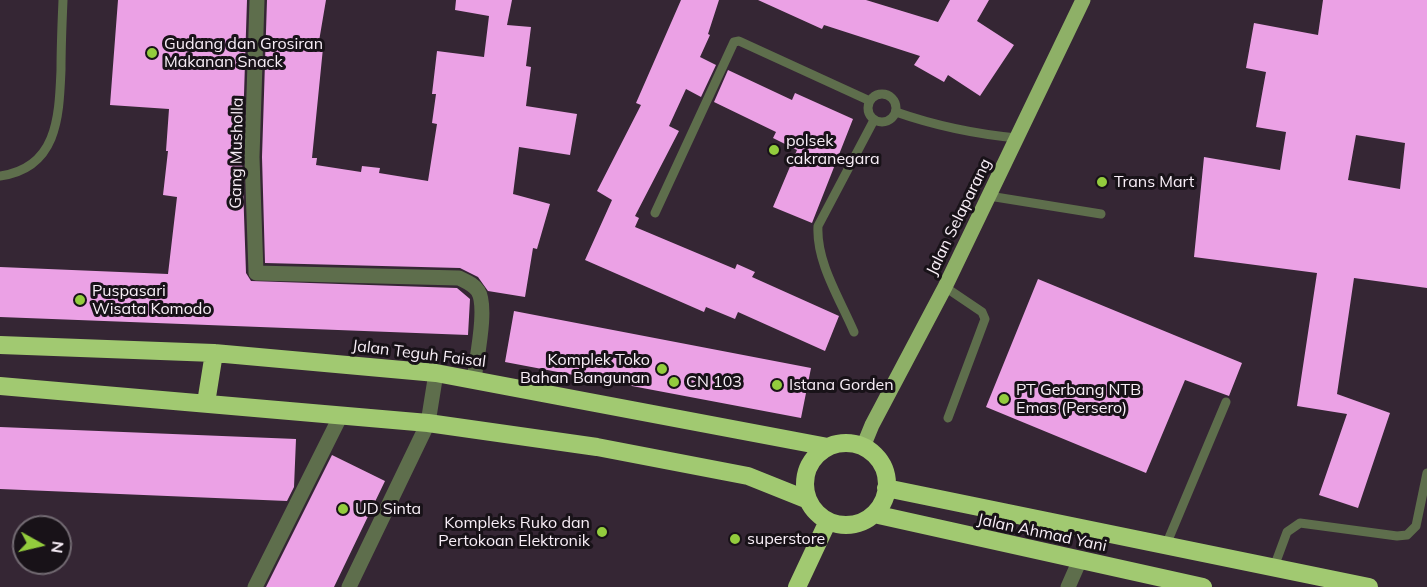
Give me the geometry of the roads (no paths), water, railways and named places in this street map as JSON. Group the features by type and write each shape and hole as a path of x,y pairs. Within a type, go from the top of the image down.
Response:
{"highway":[{"name":"Jalan Teguh Faisal","path":"0,345 214,352 436,373 828,447"},
{"path":"206,403 214,352"},
{"path":"0,386 428,423 597,447 748,476 808,500"},
{"path":"846,444 863,447 881,464 886,489 884,498 874,514 856,524 847,525 828,521 816,512 808,500 806,474 814,458 828,447 846,444"},
{"path":"886,489 1369,587"},
{"name":"Jalan Ahmad Yani","path":"874,514 1079,562 1203,587"},
{"path":"797,587 828,521"}],"main road":[{"name":"Jalan Selaparang","path":"863,447 872,425 945,287 1083,0"}],"street":[{"name":"Gang Musholla","path":"257,0 252,157 256,273 459,278 472,284 480,293 482,309 474,380"},
{"path":"349,587 428,423 436,373"},
{"path":"255,587 341,415"},
{"path":"1068,587 1079,562"}],"lane":[{"path":"0,176 17,171 36,159 55,132 59,110 63,0"},
{"path":"655,213 734,42 739,41 870,100"},
{"path":"870,100 881,94 888,95 893,99 896,112"},
{"path":"870,100 868,111 874,120 887,122 896,112"},
{"path":"896,112 980,135 1017,138"},
{"path":"854,332 823,258 818,239 818,226 874,120"},
{"path":"989,196 1101,214"},
{"path":"945,287 982,312 986,319 948,418"},
{"path":"1166,545 1226,402"},
{"path":"1274,567 1287,532 1300,523 1396,536 1407,535 1416,526 1427,473"},
{"path":"1416,526 1427,527"}],"place":[{"name":"Gudang dan Grosiran Makanan Snack","path":"152,53"},
{"name":"polsek cakranegara","path":"774,150"},
{"name":"Trans Mart","path":"1102,182"},
{"name":"Puspasari Wisata Komodo","path":"80,300"},
{"name":"Komplek Toko Bahan Bangunan","path":"662,369"},
{"name":"CN 103","path":"674,382"},
{"name":"Istana Gorden","path":"777,385"},
{"name":"PT Gerbang NTB Emas (Persero)","path":"1004,399"},
{"name":"UD Sinta","path":"343,509"},
{"name":"Kompleks Ruko dan Pertokoan Elektronik","path":"602,532"},
{"name":"superstore","path":"735,539"}]}
